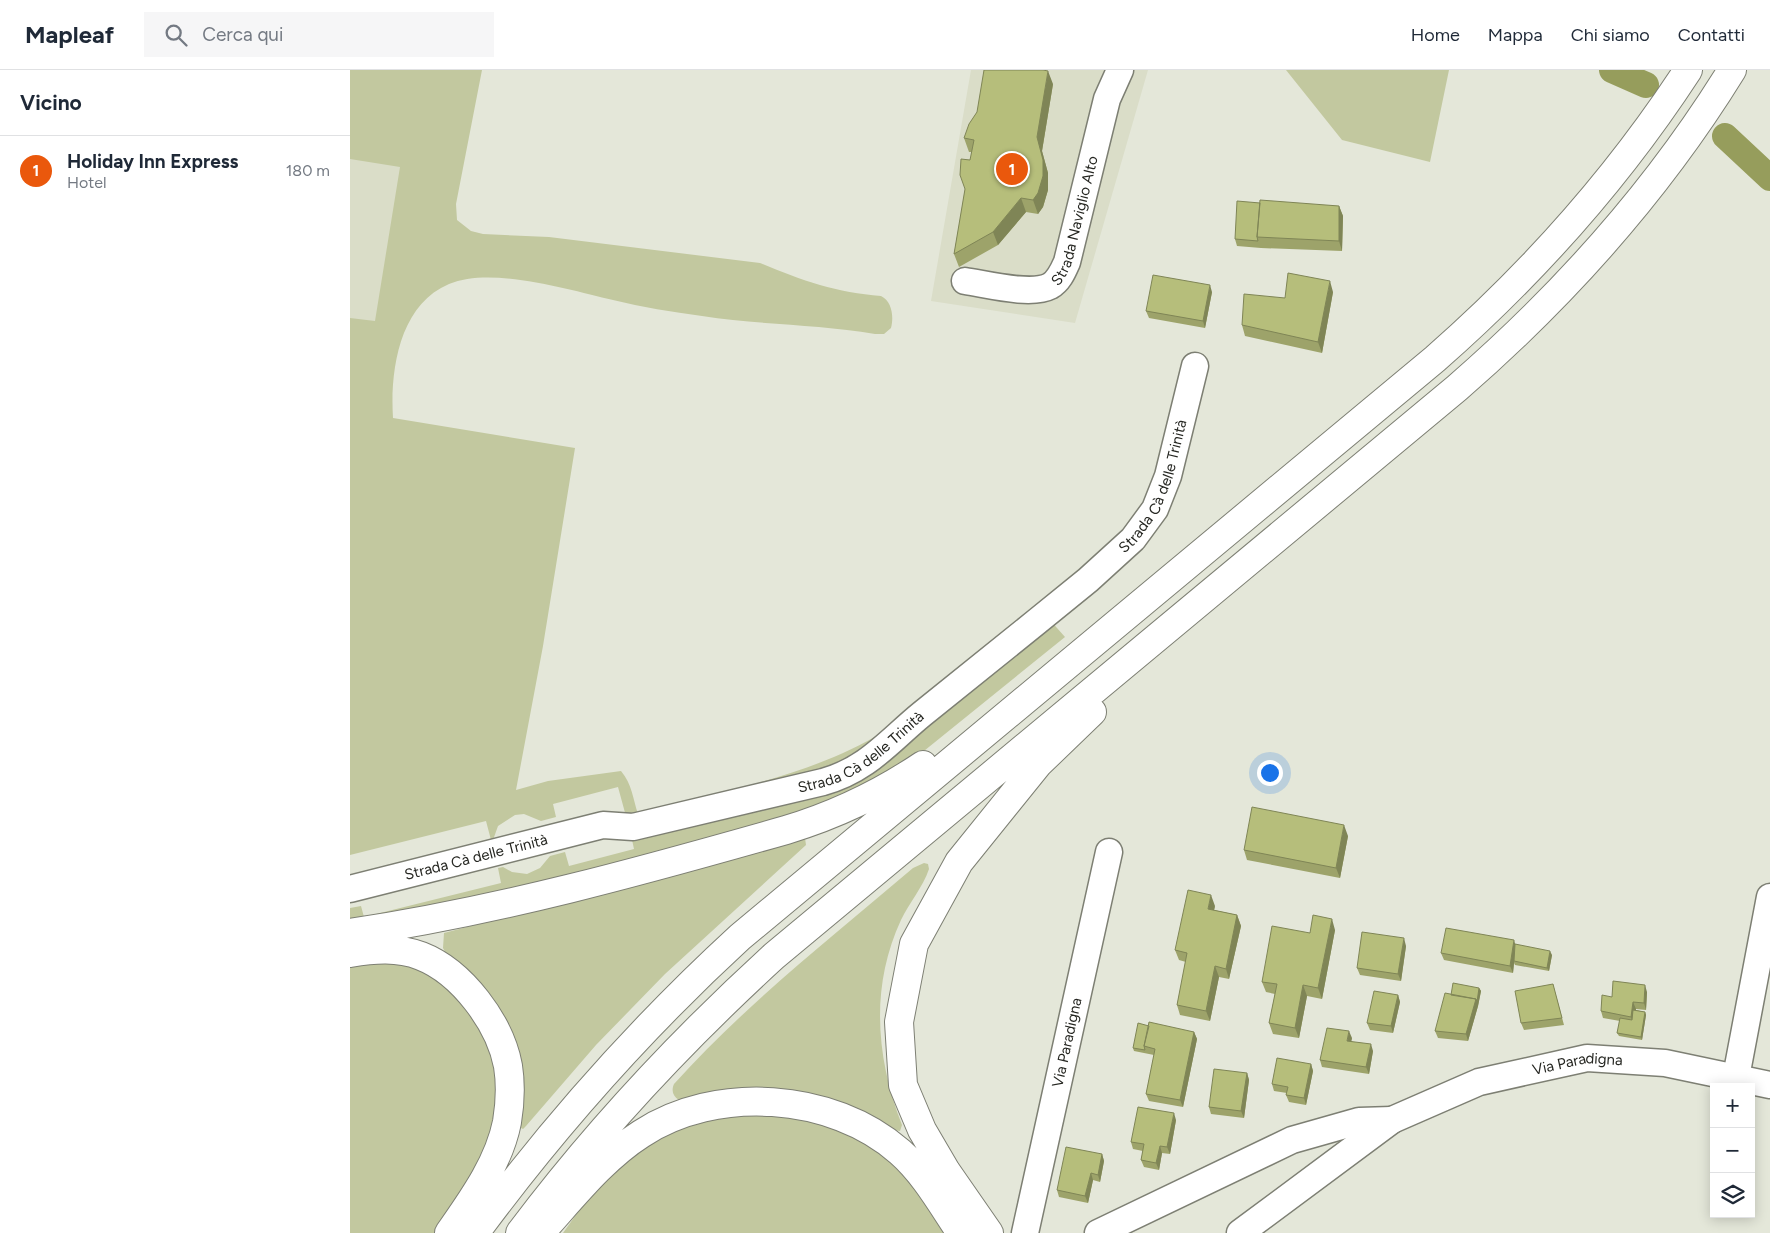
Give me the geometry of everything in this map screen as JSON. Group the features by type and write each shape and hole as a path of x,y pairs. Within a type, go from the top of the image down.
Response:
{"highway":[{"path":"475,1233 520,1173 572,1110 634,1042 714,961 785,899 1422,371 1497,304 1554,245 1595,198 1640,139 1688,70"},
{"path":"520,1233 566,1174 631,1099 674,1053 754,974 868,876 1457,388 1544,307 1611,236 1646,193 1694,128 1732,70"},
{"path":"989,1233 946,1171 922,1130 903,1086 899,1022 914,944 959,862 1038,764 1250,560"},
{"path":"350,933 530,900 777,833 835,814 901,779 946,748 1034,676 1100,637"},
{"path":"350,953 373,950 397,950 420,956 440,966 476,1002 492,1025 504,1050 510,1087 506,1125 490,1168 449,1233"},
{"path":"540,1233 608,1160 630,1141 653,1126 686,1113 706,1108 763,1102 820,1111 856,1124 876,1134 913,1164 961,1233"}],"street":[{"name":"Strada Naviglio Alto","path":"966,280 1033,290 1048,287 1059,278 1067,262 1107,99 1115,76 1120,70"},
{"name":"Strada Cà delle Trinità","path":"350,889 603,825 629,828 824,782 844,775 863,765 921,714 1114,558 1147,523 1155,509 1168,476 1195,366"},
{"name":"Via Paradigna","path":"1025,1233 1109,852"},
{"path":"1736,1077 1770,896"},
{"name":"Via Paradigna","path":"1240,1233 1392,1120 1479,1082 1587,1058 1665,1063 1770,1085"},
{"name":"Via Paradigna","path":"1098,1233 1292,1140 1359,1121 1392,1120"}],"shaded area":[{"path":"350,70 434,70 376,424 350,420"},
{"path":"971,70 1148,70 1075,323 931,301"}],"green space":[{"path":"350,70 482,70 456,204 457,220 471,231 483,234 549,237 760,263 819,285 849,292 881,296 890,305 891,328 884,334 723,319 635,305 553,286 508,279 467,279 449,284 432,294 419,307 401,341 396,360 393,380 393,418 575,448 543,646 516,790 548,781 621,771 630,786 638,814 732,790 796,771 856,747 883,732 863,760 627,820 618,787 553,804 556,817 541,821 524,814 515,815 498,826 493,840 491,840 486,821 350,855 350,318 375,321 400,167 350,159"},
{"path":"1286,70 1449,70 1430,162 1342,140"},
{"path":"1049,619 1065,637 919,755 828,804 643,861 350,925 350,908 361,906 364,917 501,883 498,868 503,867 512,872 527,874 540,868 550,856 565,852 569,866 634,849 631,835 808,793"},
{"path":"805,838 806,845 665,974 596,1045 526,1126 523,1129 519,1127 523,1099 443,948 444,933"},
{"path":"924,863 928,864 929,869 901,920 891,945 884,971 881,997 882,1048 893,1100 902,1125 900,1131 679,1100 675,1097 673,1093 674,1084 730,1026 820,946 913,868"},
{"path":"368,960 417,966 449,986 485,1033 501,1082 492,1141 438,1233 350,1233 350,962"},
{"path":"772,1114 841,1130 886,1155 906,1175 947,1233 563,1233 590,1195 639,1150 687,1125 730,1116"}],"building":[{"path":"984,70 1048,71 1037,137 1043,160 1043,176 1038,193 1033,200 1021,198 993,232 954,254 965,189 960,175 961,159 970,160 974,140 964,138 969,124 977,112"},
{"path":"1260,200 1339,206 1339,241 1257,237"},
{"path":"1237,201 1260,203 1258,241 1235,239"},
{"path":"1288,273 1330,281 1318,342 1242,325 1244,294 1285,298"},
{"path":"1153,275 1210,285 1203,321 1146,311"},
{"path":"1252,807 1344,825 1336,868 1244,850"},
{"path":"1188,890 1211,895 1208,909 1237,915 1226,969 1215,966 1206,1011 1177,1005 1187,953 1175,950"},
{"path":"1313,915 1332,919 1318,988 1303,985 1295,1028 1269,1023 1277,984 1262,982 1272,926 1310,933"},
{"path":"1446,928 1514,940 1510,966 1441,953"},
{"path":"1362,932 1404,938 1398,974 1357,968"},
{"path":"1515,944 1550,951 1547,968 1514,961"},
{"path":"1613,981 1645,985 1644,1003 1633,1002 1631,1017 1601,1011 1602,995 1612,997"},
{"path":"1453,983 1479,988 1477,1002 1476,999 1451,995"},
{"path":"1553,984 1562,1018 1521,1023 1515,991"},
{"path":"1374,991 1398,995 1391,1026 1367,1023"},
{"path":"1445,993 1476,999 1466,1034 1435,1031"},
{"path":"1633,1010 1645,1012 1641,1037 1617,1033 1620,1018 1632,1020"},
{"path":"1149,1022 1194,1032 1180,1100 1146,1094 1155,1049 1144,1046"},
{"path":"1138,1023 1149,1026 1144,1046 1145,1050 1133,1048"},
{"path":"1327,1028 1349,1031 1347,1041 1371,1044 1366,1067 1320,1060"},
{"path":"1277,1058 1311,1064 1304,1098 1286,1095 1288,1087 1272,1084"},
{"path":"1214,1069 1247,1073 1241,1111 1209,1107"},
{"path":"1138,1107 1174,1113 1167,1147 1160,1146 1156,1163 1141,1160 1144,1144 1131,1142"},
{"path":"1066,1147 1102,1154 1098,1175 1091,1173 1085,1196 1057,1190"}],"waterway":[{"path":"1612,70 1646,85"},
{"path":"1725,136 1770,178"}],"place":[{"name":"Holiday Inn Express","path":"1012,169"}]}
